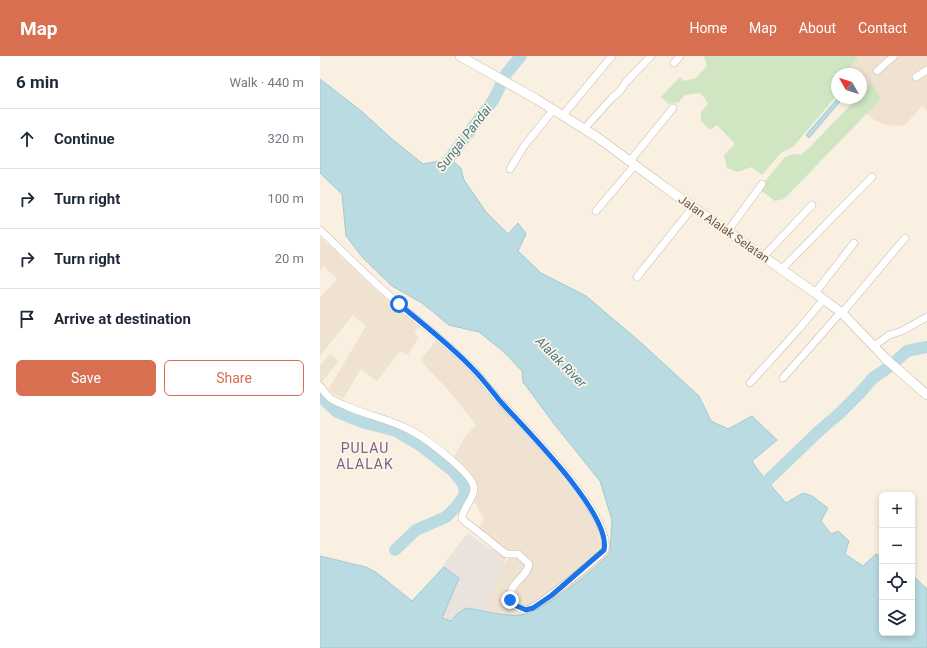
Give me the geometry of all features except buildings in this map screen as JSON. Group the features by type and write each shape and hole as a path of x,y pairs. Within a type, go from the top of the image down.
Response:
{"street":[{"name":"Jalan Alalak Selatan","path":"460,56 554,109 584,129 780,270 824,299 841,312 886,359 927,395"},
{"path":"563,115 612,56"},
{"path":"584,129 651,56"},
{"path":"674,63 680,56"},
{"path":"876,71 894,56"},
{"path":"916,77 927,70"},
{"path":"596,211 673,108"},
{"path":"510,169 524,146 554,109"},
{"path":"780,270 872,177"},
{"path":"727,232 762,184"},
{"path":"763,257 812,205"},
{"path":"637,277 693,207"},
{"path":"320,230 393,299 472,368 530,431 585,499 600,527 604,541 604,550 552,595 533,608 524,610 512,604 510,598 516,582 528,570 530,564 518,554 506,554 462,519 462,514 472,498 474,487 469,477 457,464 410,430 355,410 331,398 320,386"},
{"path":"783,378 905,238"},
{"path":"815,293 854,243"},
{"path":"750,383 824,299"},
{"path":"874,346 889,335 902,331 927,317"}],"shaded area":[{"path":"799,56 927,56 927,111 922,106 905,125 900,126 886,125 876,121 854,104 867,104 867,68 831,68 831,71"},
{"path":"320,237 370,285 419,327 414,333 419,337 408,355 400,351 377,381 361,369 343,399 328,390 366,326 353,315 320,356 320,298 337,279 324,266 320,271"},
{"path":"437,340 466,364 542,451 591,514 600,542 605,543 633,534 547,647 488,608 491,594 503,565 512,553 477,530 484,520 472,497 474,489 453,458 465,437 476,425 450,392 420,360"},
{"path":"330,354 339,361 320,384 320,365"},
{"path":"468,533 486,546 506,557 491,594 488,608 494,611 490,619 455,627 438,619 433,579"}],"green space":[{"path":"704,56 857,56 857,59 849,68 831,68 831,102 794,146 781,153 762,175 752,167 738,172 727,168 724,155 735,144 717,125 710,130 701,121 701,112 708,104 704,97 699,93 685,95 679,102 669,104 661,97 680,77 684,81 696,78 707,66"},
{"path":"871,83 881,99 784,199 775,201 759,189 785,157 793,154 801,155 851,104 867,104 867,87"}],"water":[{"name":"Alalak River","path":"320,79 360,110 423,164 450,159 461,168 464,180 486,212 508,234 518,223 526,234 518,251 541,273 586,296 639,341 699,396 711,421 728,429 752,416 777,440 752,461 786,503 803,493 812,496 828,508 821,521 831,534 838,531 849,541 845,554 863,566 876,554 879,556 879,636 915,636 915,578 927,589 927,648 320,648 320,556 366,567 377,573 412,601 444,567 459,578 442,618 451,621 457,614 466,608 501,614 521,615 541,607 554,599 581,579 610,553 612,520 600,481 523,382 522,371 503,351 479,332 449,325 422,303 392,286 363,258 346,236 342,194 320,173"},
{"path":"833,104 838,104 809,138 806,135"}],"waterway":[{"name":"Sungai Pandai","path":"440,171 494,99 506,74 521,56"},
{"path":"753,488 767,481 840,413 873,378 889,367 907,351 927,347"},
{"path":"320,396 337,412 362,422 396,431 420,445 453,471 464,485 465,495 446,517 416,530 395,550"}],"district":[{"name":"PULAU ALALAK","path":"365,456"}],"route":[{"path":"399,304 472,368 530,431 585,499 600,527 605,548 603,552 552,595 533,608 526,610 512,604 510,600"}]}
